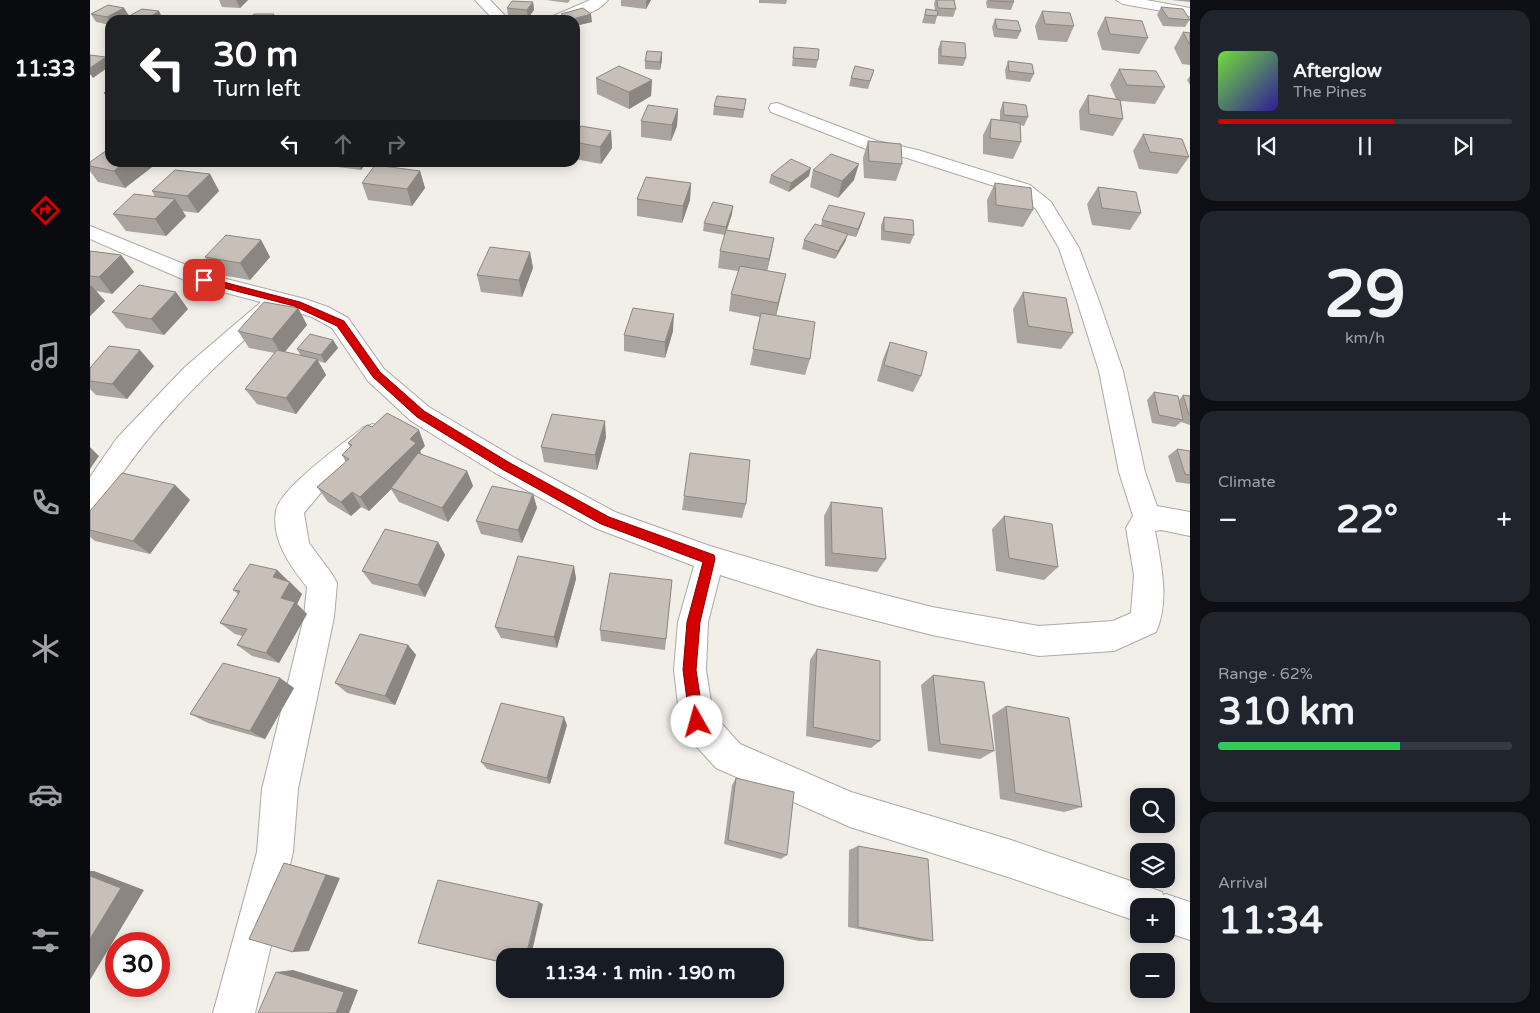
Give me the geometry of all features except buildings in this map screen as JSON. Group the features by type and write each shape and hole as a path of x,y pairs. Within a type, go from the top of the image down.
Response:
{"street":[{"path":"482,0 497,15"},
{"path":"570,15 601,0"},
{"path":"1123,0 1190,12"},
{"path":"777,108 816,121 872,145 912,154 1023,189 1044,206 1069,248 1112,371 1132,472 1148,519"},
{"path":"90,232 204,280 320,312 340,323 376,375 420,414 506,466 605,520 710,559 815,591 932,621 1039,641 1114,636 1145,622 1149,575 1140,528 1148,519 1161,518 1190,524"},
{"path":"90,500 100,481 134,436 170,396 276,299"},
{"path":"234,1013 276,852 280,789 319,617 322,583 300,556 290,534 290,510 314,482 409,404"},
{"path":"710,559 693,622 690,670 697,722 728,756 850,809 1011,859 1130,900"},
{"path":"1175,916 1190,921"}],"route":[{"path":"204,280 297,304 320,312 340,323 376,375 420,414 506,466 605,520 710,559 693,622 690,670 697,722"}]}
